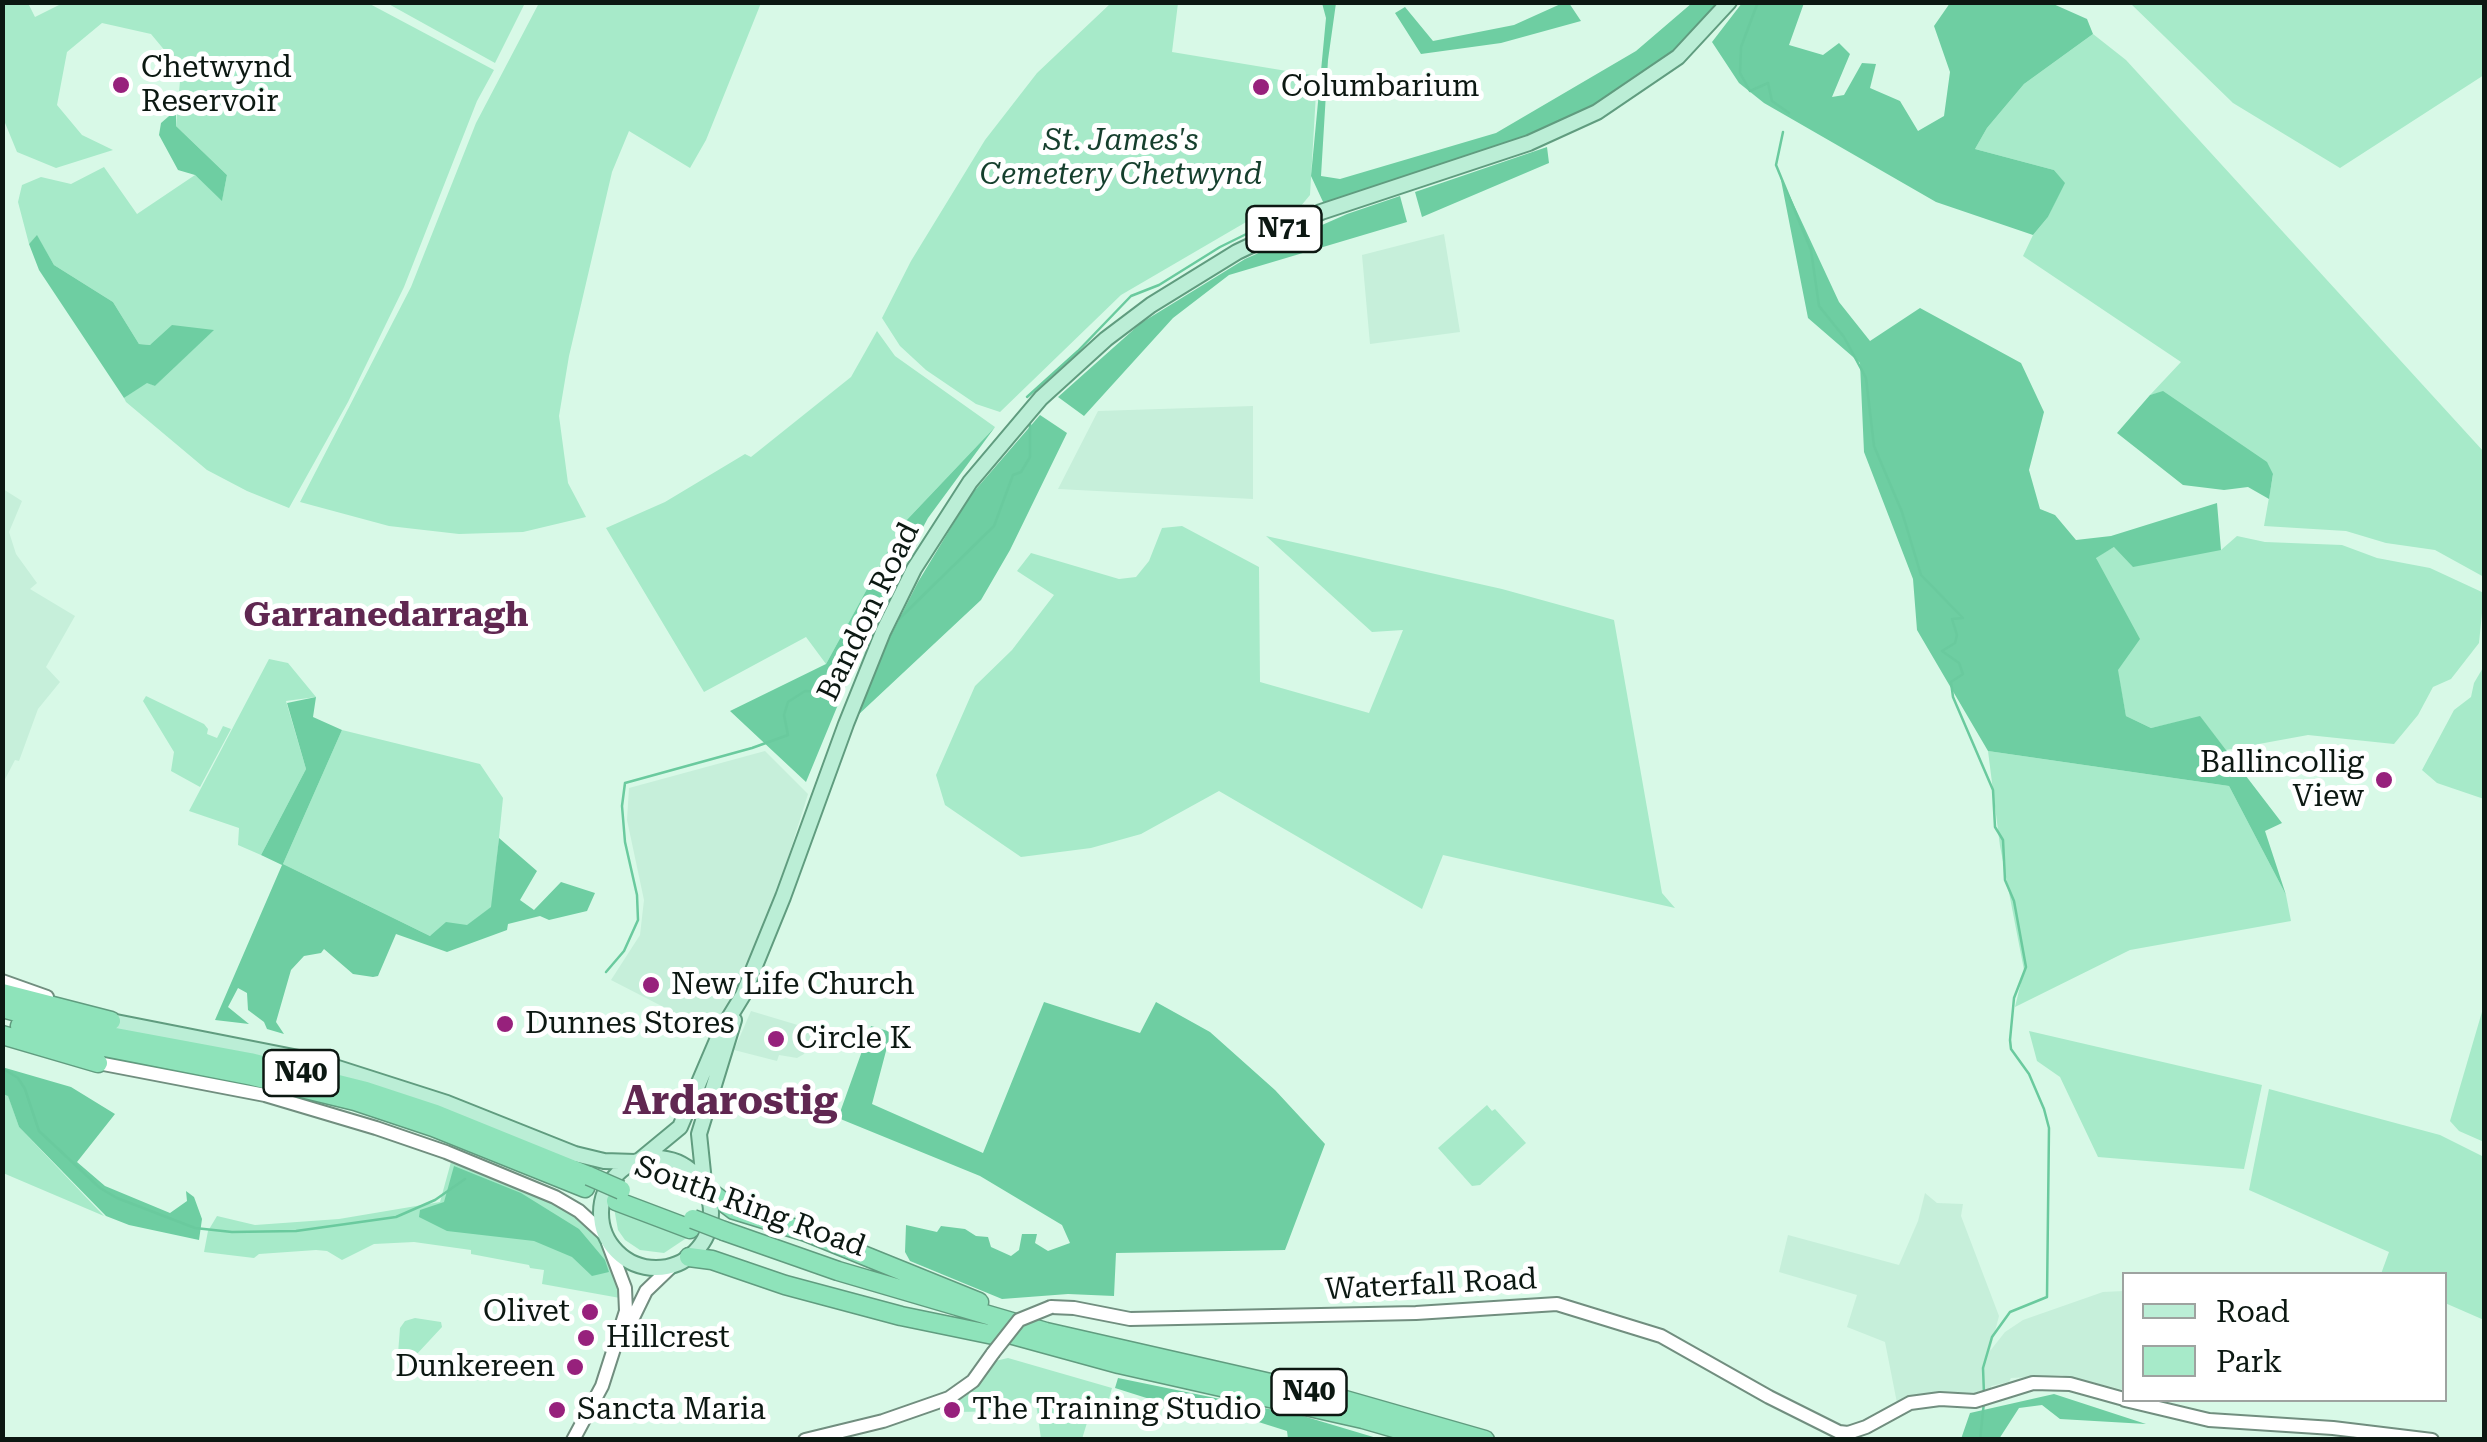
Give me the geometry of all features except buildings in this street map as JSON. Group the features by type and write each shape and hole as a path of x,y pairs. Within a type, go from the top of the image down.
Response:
{"highway":[{"path":"2,993 112,1021"},
{"name":"South Ring Road","path":"2,1008 94,1033 250,1062 366,1091 470,1127 618,1196 722,1235 942,1302 1345,1400 1485,1440"},
{"name":"South Ring Road","path":"2,1021 79,1042 252,1076 354,1101 587,1182"},
{"path":"2,1038 98,1063"},
{"path":"705,1187 734,1210 820,1238 973,1300 1132,1351"},
{"name":"South Ring Road","path":"722,1235 834,1280 1057,1348 1363,1419 1436,1440"},
{"path":"680,1262 706,1259 784,1285 901,1316 1057,1348"}],"main road":[{"name":"Bandon Road","path":"705,1187 698,1134 736,1009 891,614 952,508 986,460 1042,398 1106,339 1204,270 1321,212 1528,143 1597,112 1678,57 1729,2"},
{"name":"Bandon Road","path":"637,1161 680,1126 721,1032 736,1009"},
{"name":"N40","path":"112,1021 319,1062 447,1102 574,1154 604,1161 637,1161"},
{"path":"637,1161 658,1158 677,1162 696,1174 705,1187"},
{"name":"N71","path":"606,1238 602,1204 608,1187 619,1172 637,1161"},
{"name":"N71","path":"680,1262 702,1244 710,1228 712,1208 705,1187"},
{"path":"606,1238 639,1265 680,1262"}],"street":[{"path":"2,981 112,1021"},
{"name":"N40","path":"98,1063 247,1091 376,1128 555,1197 579,1211 606,1238"},
{"path":"606,1238 627,1299 618,1343"},
{"path":"573,1440 597,1398 618,1343 646,1291 680,1262"},
{"name":"Waterfall Road","path":"805,1440 949,1398 973,1382 1019,1320 1051,1307 1130,1319 1416,1313 1558,1304 1661,1336 1838,1432 1858,1431 1910,1403 1984,1399 2021,1385 2043,1382 2070,1384 2122,1398"},
{"name":"Waterfall Road","path":"2137,1402 2209,1420 2333,1428 2432,1440"}],"shaded area":[{"path":"1444,234 1460,332 1370,344 1362,255"},
{"path":"1253,406 1253,499 1058,489 1098,411"},
{"path":"3,489 22,501 9,532 16,554 37,583 30,589 75,616 46,667 60,682 38,709 19,761 15,760 3,783"},
{"path":"765,751 808,794 761,944 716,1034 611,980 640,935 644,900 627,820 629,788"},
{"path":"751,1011 811,1029 812,1037 804,1054 797,1058 779,1055 777,1061 734,1050"},
{"path":"1925,1193 1937,1203 1963,1204 1961,1216 1999,1316 1990,1351 2005,1332 2023,1320 2103,1292 2122,1291 2122,1390 2061,1375 2011,1378 1991,1386 1992,1391 1970,1398 1956,1394 1918,1395 1897,1403 1885,1342 1847,1327 1857,1295 1779,1272 1788,1235 1899,1265"}],"green space":[{"path":"65,2 368,3 494,70 477,101 404,287 348,402 289,508 207,470 124,398 147,382 155,386 213,330 150,345 139,344 113,302 54,265 37,236 29,244 18,202 22,185 41,177 71,184 104,167 137,214 195,175 222,200 227,175 176,126 181,70 151,34 102,23 67,52 57,105 82,135 113,150 56,168 17,152 3,118 3,3 28,3 35,17"},
{"path":"385,2 525,2 525,3 495,63"},
{"path":"1565,2 1581,21 1501,43 1421,54 1395,13 1405,7 1433,41 1514,25"},
{"path":"539,3 761,3 706,140 690,168 629,131 612,172 559,416 568,483 586,517 523,532 459,534 389,526 300,502 411,287 476,123"},
{"name":"St. James's Cemetery Chetwynd","path":"1111,3 1178,3 1172,52 1317,76 1310,195 1300,207 1253,218 1121,295 1000,412 976,404 926,370 900,346 882,318 911,261 985,140 1037,73"},
{"path":"1322,3 1336,3 1328,60 1321,176 1340,179 1496,133 1636,51 1692,3 1717,3 1701,28 1641,79 1555,128 1324,204 1311,176 1326,18"},
{"path":"1742,3 1804,3 1789,45 1823,55 1839,43 1850,54 1832,97 1844,95 1862,63 1876,64 1870,88 1900,101 1918,131 1944,116 1950,72 1934,26 1950,3 2051,3 2087,19 2093,34 2024,84 1987,128 1975,149 2054,170 2065,183 2048,217 2033,235 1936,202 1764,103 1739,83 1712,42"},
{"path":"2130,3 2484,3 2484,75 2340,168 2233,103"},
{"path":"2093,34 2126,60 2484,452 2484,577 2435,550 2386,543 2346,531 2264,526 2273,475 2163,392 2150,395 2181,362 2023,256 2064,183 2054,170 1975,149 1987,128 2024,84"},
{"path":"176,110 176,126 227,175 222,201 195,175 178,170 159,135 161,123"},
{"path":"1547,147 1549,163 1422,217 1415,192"},
{"path":"1780,175 1839,302 1870,341 1920,308 2021,363 2044,412 2029,470 2040,509 2055,515 2076,540 2111,536 2217,503 2221,550 2133,567 2114,547 2096,558 2140,639 2118,670 2126,716 2151,728 2200,716 2282,823 2265,831 2286,895 2229,786 1988,751 1917,630 1913,579 1864,452 1860,363 1808,318"},
{"path":"1400,196 1407,222 1229,275 1173,318 1084,416 1058,397 1141,323 1245,259 1347,214"},
{"path":"37,235 54,265 113,302 139,344 150,345 172,325 214,330 155,386 147,383 124,398 39,270 29,244"},
{"path":"877,331 895,356 995,427 902,525 826,664 806,637 704,692 606,528 665,502 745,454 751,457 851,377"},
{"path":"2163,391 2267,462 2273,474 2269,499 2248,487 2224,490 2183,485 2117,433 2150,395"},
{"path":"1040,415 1067,433 981,600 857,716 918,582 970,496"},
{"path":"995,427 928,518 873,620 806,782 730,711 826,664 902,525"},
{"path":"1182,526 1259,567 1260,682 1369,713 1403,630 1372,632 1266,536 1502,589 1614,620 1662,893 1675,908 1443,855 1422,909 1219,791 1141,834 1091,848 1021,857 945,805 936,775 975,686 1012,650 1054,595 1017,571 1031,553 1119,579 1136,577 1149,561 1162,528"},
{"path":"2237,536 2265,542 2342,545 2377,558 2430,568 2484,593 2479,643 2451,679 2433,687 2418,715 2394,744 2308,735 2226,750 2200,717 2151,728 2126,716 2096,557 2114,547 2221,550"},
{"path":"269,659 288,663 316,697 286,701 306,769 261,855 238,845 239,828 189,811"},
{"path":"2484,666 2484,799 2437,783 2422,770 2454,710 2471,697"},
{"path":"146,696 204,724 207,734 217,738 223,726 231,729 200,787 171,771 174,752 143,701"},
{"path":"316,697 313,717 342,730 283,864 430,936 446,922 467,925 491,907 499,838 537,871 520,900 534,910 561,882 595,893 587,911 508,924 507,930 447,952 396,934 378,976 373,977 353,974 324,949 304,956 291,970 276,1022 284,1034 267,1029 248,1010 247,993 238,988 228,1007 249,1024 215,1020 282,865 261,855 306,769 287,703"},
{"path":"342,730 480,764 503,798 492,907 467,926 430,936 283,864"},
{"path":"1988,751 2229,786 2286,895 2291,921 2130,950 2015,1007 2024,970 2000,846"},
{"path":"1044,1002 1140,1033 1156,1002 1210,1032 1275,1090 1325,1144 1285,1250 1116,1253 1114,1296 1068,1294 1002,1299 910,1261 905,1252 906,1225 937,1232 941,1226 965,1229 988,1237 991,1247 1011,1256 1019,1250 1022,1234 1037,1234 1035,1243 1048,1251 1070,1243 1062,1225 980,1176 838,1118 871,1026 891,1032 872,1104 983,1153"},
{"path":"2484,1005 2484,1142 2459,1131 2450,1121"},
{"path":"2029,1031 2262,1085 2244,1169 2098,1157 2060,1077 2037,1061"},
{"path":"2,1067 71,1087 115,1114 77,1162 105,1186 170,1213 187,1201 186,1191 194,1197 202,1219 199,1240 106,1216 19,1127 8,1096 3,1094"},
{"path":"2269,1089 2440,1135 2484,1157 2484,1320 2447,1304 2447,1272 2382,1272 2389,1252 2249,1190"},
{"path":"2,1094 8,1095 19,1127 104,1216 3,1173"},
{"path":"1487,1105 1526,1143 1480,1185 1472,1186 1438,1148"},
{"path":"451,1162 575,1216 594,1233 609,1259 620,1298 542,1284 544,1270 529,1265 471,1254 471,1250 414,1242 374,1244 342,1260 327,1251 316,1250 259,1254 254,1258 204,1252 208,1231 217,1216 255,1225 339,1219 440,1202"},
{"path":"454,1166 521,1193 579,1229 605,1260 609,1272 592,1276 572,1257 534,1241 447,1231 419,1217 420,1210 444,1202"},
{"path":"614,1208 688,1237 664,1253 640,1250 618,1230"},
{"path":"415,1318 441,1322 442,1327 416,1355 406,1360 398,1354 400,1328 405,1321"},
{"path":"1008,1358 1112,1388 1107,1406 1114,1417 1090,1413 1082,1439 1041,1439 1036,1403 1023,1404 1012,1411 956,1412 956,1400 987,1374 995,1361"},
{"path":"1118,1378 1303,1416 1380,1439 1288,1439 1287,1431 1211,1407 1200,1415 1115,1388"},
{"path":"2054,1394 2146,1424 2060,1419 2042,1405 2019,1408 1999,1439 1961,1439 1970,1413"}],"waterway":[{"path":"1758,2 1741,47 1740,73 1750,91 1768,83 1772,101 1789,113"},
{"path":"1783,132 1776,165 1811,250 1819,306 1844,337 1866,378 1874,446 1902,512 1921,575 1963,618 1952,619 1955,643 1942,651 1959,663 1963,674 1951,682 1953,697 1993,790 1995,827 2003,840 2005,880 2014,901 2026,967 2014,998 2010,1040 2011,1049 2029,1074 2049,1128 2047,1297 2010,1312 1992,1337 1983,1368 1984,1394"},
{"path":"1027,397 1131,296 1159,285 1220,247 1303,206"},
{"path":"899,619 994,526 1013,475 1021,472 1030,457 1030,424"},
{"path":"606,972 624,951 638,920 637,895 625,842 625,783 788,735 784,715 788,702 805,691 823,692 851,667"},
{"path":"2,1068 18,1078 25,1089 39,1131 100,1188 195,1228 296,1231 396,1217 435,1200 465,1179"},
{"path":"1980,1440 1984,1402"}],"place":[{"name":"Chetwynd Reservoir","path":"121,85"},
{"name":"Columbarium","path":"1261,87"},
{"name":"Ballincollig View","path":"2384,780"},
{"name":"New Life Church","path":"651,985"},
{"name":"Dunnes Stores","path":"505,1024"},
{"name":"Circle K","path":"776,1039"},
{"name":"Olivet","path":"590,1312"},
{"name":"Hillcrest","path":"586,1338"},
{"name":"Dunkereen","path":"575,1367"},
{"name":"Sancta Maria","path":"557,1410"},
{"name":"The Training Studio","path":"952,1410"}],"district":[{"name":"Garranedarragh","path":"386,616"},
{"name":"Ardarostig","path":"730,1102"}]}
